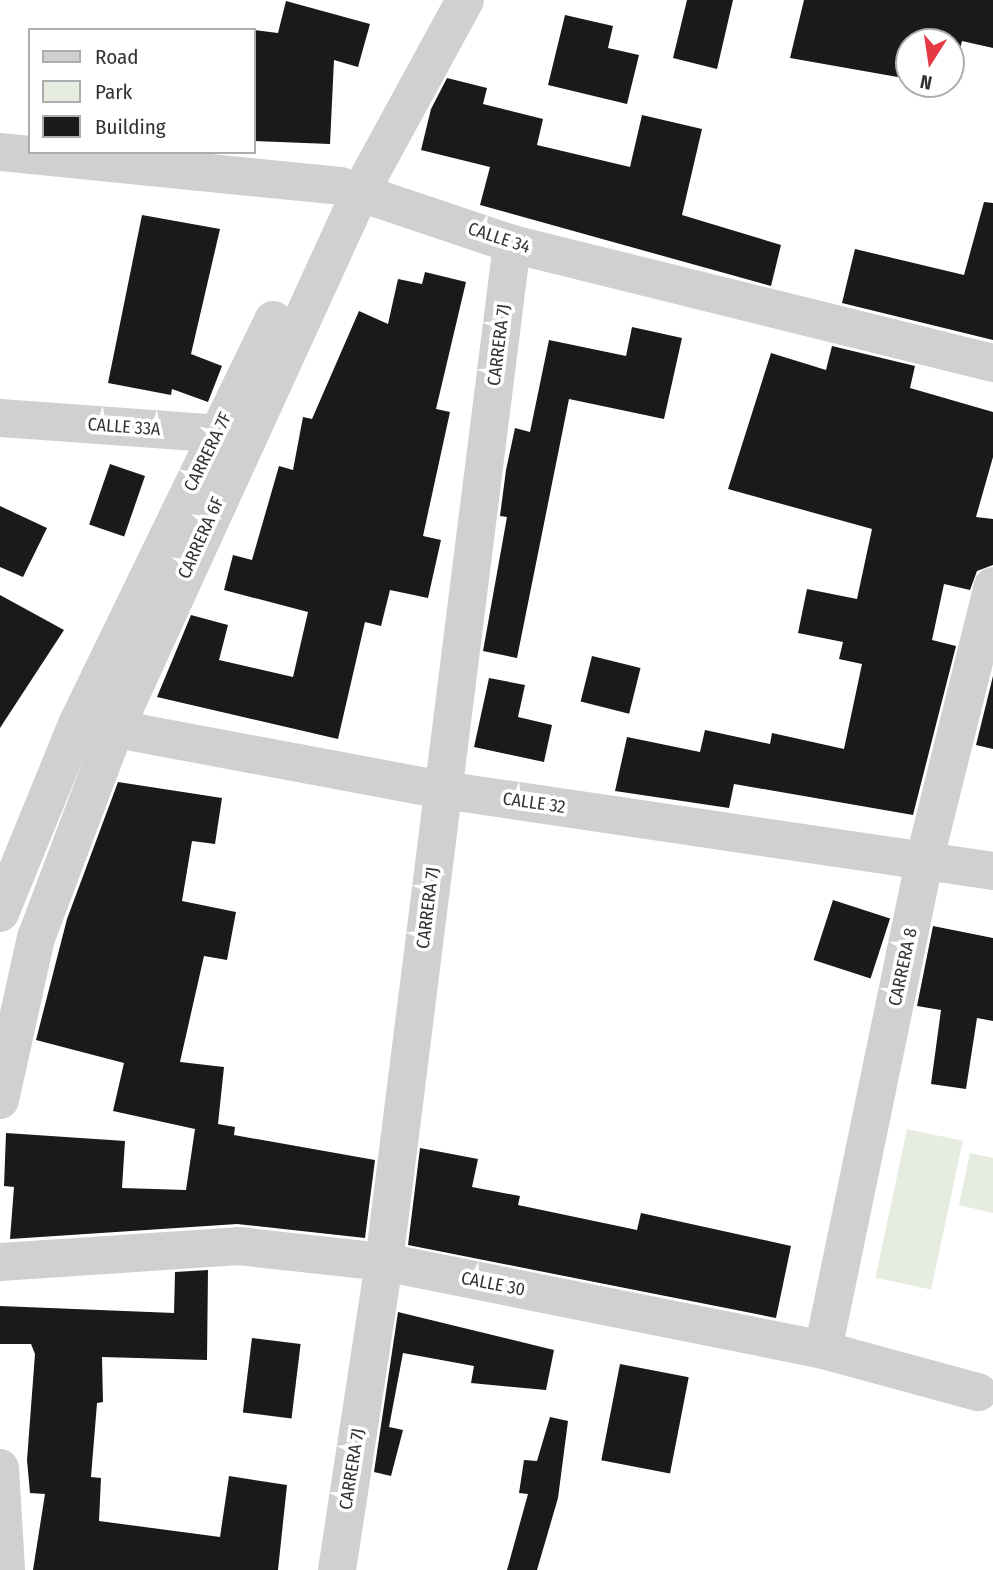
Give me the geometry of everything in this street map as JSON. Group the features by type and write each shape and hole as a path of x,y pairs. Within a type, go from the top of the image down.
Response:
{"street":[{"name":"CARRERA 7F","path":"0,913 78,722 232,435 351,188 436,0"},
{"path":"351,188 465,0"},
{"name":"CALLE 34","path":"0,152 351,188 512,244 993,363"},
{"name":"CARRERA 7J","path":"337,1570 384,1262 512,244"},
{"name":"CALLE 33A","path":"0,418 232,435"},
{"name":"CARRERA 6F","path":"0,1100 18,935 115,729 232,435"},
{"name":"CARRERA 8","path":"823,1350 925,858 993,586"},
{"name":"CALLE 32","path":"78,722 443,790 925,858 993,871"},
{"name":"CALLE 30","path":"0,1262 238,1246 384,1262 823,1350 978,1392"},
{"path":"0,1468 6,1570"}],"green space":[{"path":"907,1129 963,1141 931,1290 875,1278"},
{"path":"970,1153 993,1158 993,1213 959,1205"}],"building":[{"path":"687,0 733,0 717,69 673,58"},
{"path":"804,0 993,0 993,48 965,42 965,28 895,28 895,77 790,58"},
{"path":"286,1 370,24 358,67 334,60 330,144 256,141 256,30 278,33"},
{"path":"565,15 613,26 608,48 639,55 627,104 548,85"},
{"path":"447,78 487,88 483,104 543,119 537,145 630,167 642,115 702,129 682,215 781,245 771,286 480,205 490,167 421,150 431,109"},
{"path":"984,202 993,203 993,340 842,303 855,249 964,275"},
{"path":"142,215 220,229 191,354 222,366 208,402 172,389 171,395 108,383"},
{"path":"425,272 466,282 436,409 450,412 423,536 441,540 428,598 390,590 381,626 365,622 338,739 157,697 191,615 228,625 219,660 293,677 308,612 224,590 233,555 252,560 279,466 293,470 303,417 312,419 359,311 388,324 398,279 422,284"},
{"path":"632,327 682,338 664,419 569,399 517,658 483,651 507,517 500,516 506,470 515,428 530,432 549,340 626,356"},
{"path":"832,346 915,366 910,388 993,412 993,457 976,517 993,519 993,565 977,571 970,590 944,584 932,640 956,646 913,815 734,784 729,808 615,791 627,737 700,752 705,730 770,744 772,733 844,749 862,664 839,659 843,642 798,633 807,589 857,599 872,529 728,489 771,353 826,370"},
{"path":"110,464 145,476 124,537 89,525"},
{"path":"0,506 47,528 23,577 0,567"},
{"path":"0,595 64,630 0,728"},
{"path":"592,656 641,668 629,714 581,702"},
{"path":"993,676 993,749 976,745"},
{"path":"489,678 525,685 518,717 552,725 544,762 474,747"},
{"path":"118,782 222,798 215,844 192,841 182,901 236,912 227,960 204,956 180,1062 224,1067 218,1124 235,1127 234,1135 375,1160 365,1238 237,1224 10,1239 14,1187 4,1186 6,1133 125,1141 122,1188 186,1190 195,1129 113,1111 124,1063 36,1040 67,919"},
{"path":"833,900 890,919 871,978 814,960"},
{"path":"933,926 993,938 993,1021 977,1018 966,1089 931,1084 941,1010 917,1006"},
{"path":"420,1148 478,1159 472,1187 520,1196 518,1205 637,1230 641,1213 791,1246 776,1318 408,1245"},
{"path":"208,1270 207,1360 102,1357 103,1402 97,1403 91,1477 101,1478 99,1521 220,1537 229,1476 287,1485 278,1570 33,1570 45,1494 30,1493 27,1460 35,1354 31,1344 0,1344 0,1306 174,1313 175,1272"},
{"path":"398,1312 554,1350 546,1390 471,1383 474,1366 403,1353 389,1427 403,1430 391,1476 374,1472"},
{"path":"252,1338 301,1344 291,1418 243,1412"},
{"path":"620,1364 689,1377 670,1474 601,1460"},
{"path":"550,1417 568,1421 558,1498 537,1570 507,1570 528,1494 519,1493 524,1460 537,1461"}]}
